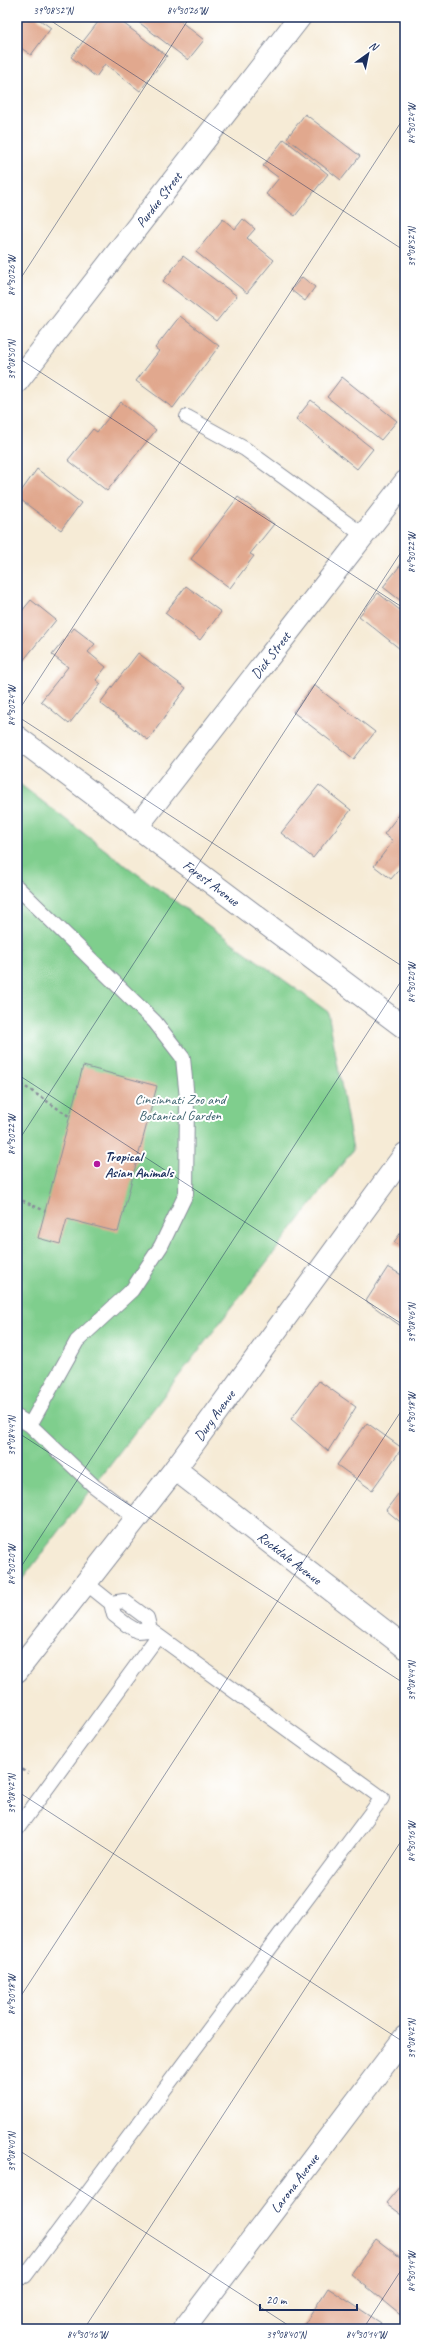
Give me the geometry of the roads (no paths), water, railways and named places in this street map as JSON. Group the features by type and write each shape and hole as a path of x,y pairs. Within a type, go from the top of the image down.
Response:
{"street":[{"name":"Purdue Street","path":"17,382 300,17"},
{"name":"Dick Street","path":"136,828 405,482"},
{"name":"Forest Avenue","path":"17,737 136,828 405,1028"},
{"name":"Dury Avenue","path":"17,1672 175,1469 405,1154"},
{"name":"Rockdale Avenue","path":"175,1469 405,1647"},
{"name":"Larona Avenue","path":"184,2329 405,2037"}],"lane":[{"path":"187,417 245,449 364,535"},
{"path":"17,887 155,1022 183,1058 187,1099 186,1194 161,1246 132,1290 77,1341 30,1425"},
{"path":"17,1417 30,1425 94,1486 136,1518"},
{"path":"17,2270 24,2276 382,1798 154,1633 147,1618 124,1601 111,1603 86,1583"},
{"path":"17,1830 154,1633"}],"place":[{"name":"Tropical Asian Animals","path":"97,1164"}],"park label":[{"name":"Cincinnati Zoo and Botanical Garden","path":"180,1108"}]}
